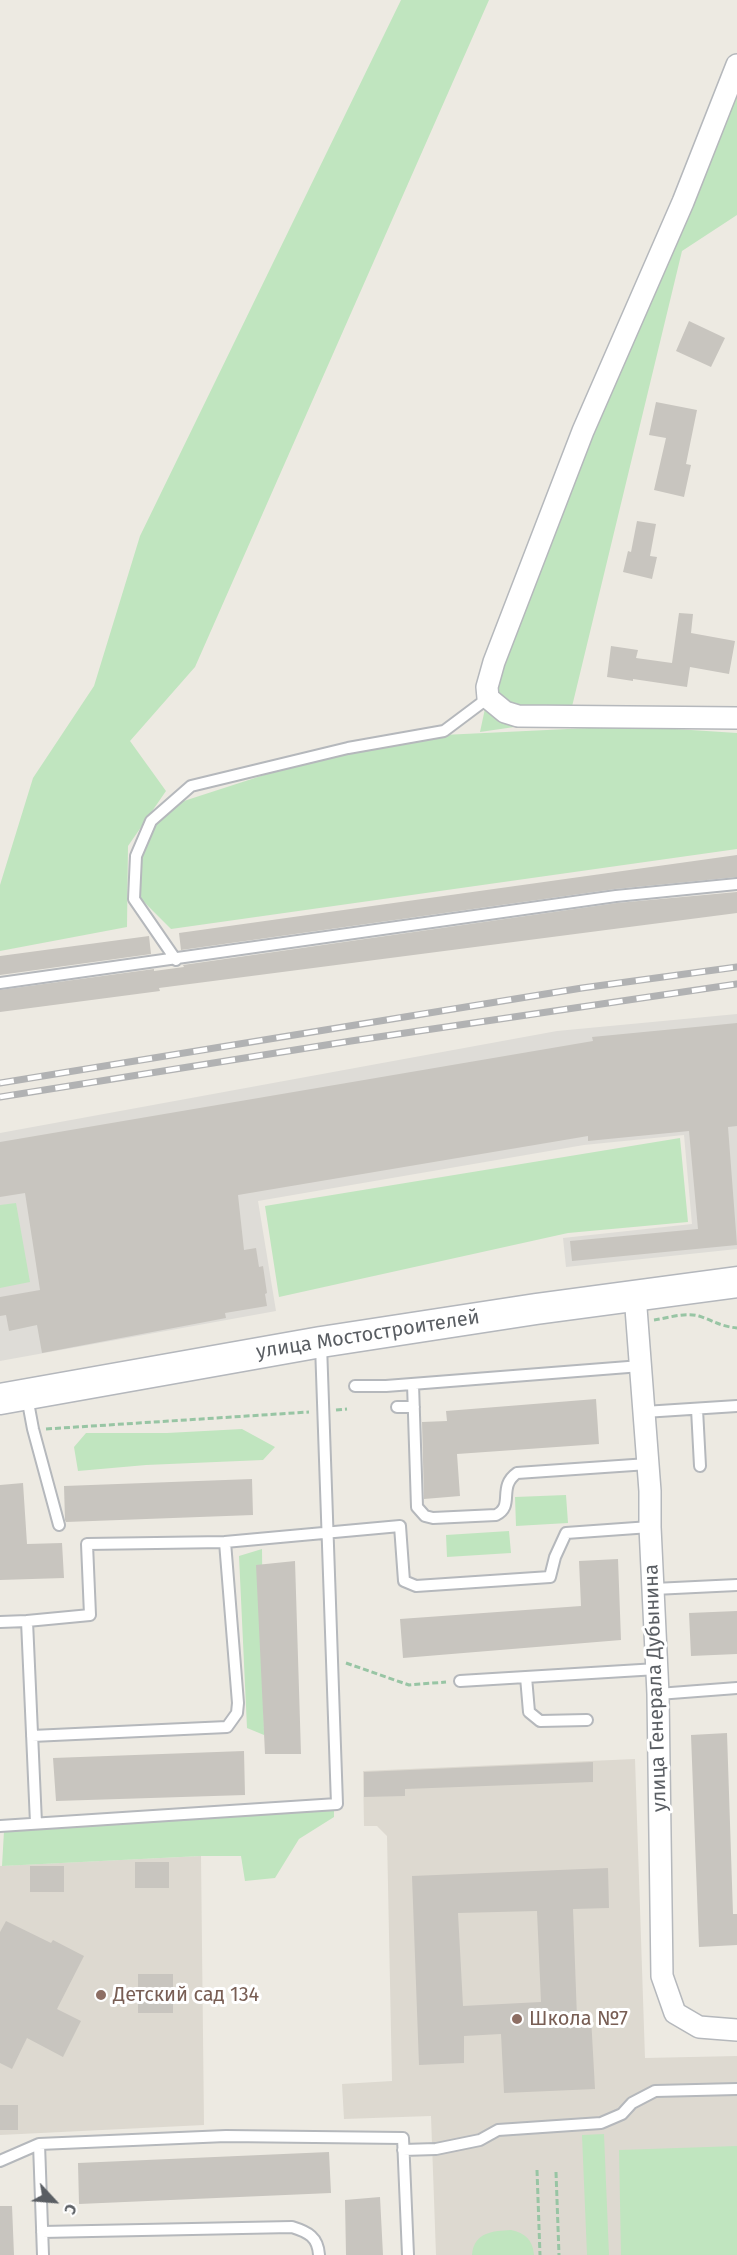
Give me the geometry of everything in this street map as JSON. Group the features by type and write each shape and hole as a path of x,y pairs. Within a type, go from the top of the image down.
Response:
{"main road":[{"name":"улица Мостостроителей","path":"13,1397 321,1341 636,1309 737,1282"}],"street":[{"path":"737,65 683,202 583,430 494,662 487,687 488,698 505,712 518,716 737,717"},
{"name":"улица Генерала Дубынина","path":"636,1309 648,1464 654,1589 658,1694 662,1976 675,2013 699,2027 737,2030"}],"lane":[{"path":"176,960 134,899 136,856 151,821 191,786 348,748 444,731 488,698"},
{"path":"0,983 176,960 616,896 737,884"},
{"path":"0,1826 337,1804 321,1341"},
{"path":"355,1386 413,1384 641,1366"},
{"path":"413,1384 417,1507 425,1516 433,1518 496,1515 503,1512 506,1500 505,1488 509,1478 517,1473 648,1464"},
{"path":"13,1397 33,1429 59,1525"},
{"path":"644,1412 737,1406"},
{"path":"397,1407 414,1407"},
{"path":"697,1409 700,1466"},
{"path":"0,1622 90,1615 87,1544 225,1542 400,1526 404,1581 416,1586 550,1577 555,1557 566,1533 650,1527"},
{"path":"32,1736 227,1727 237,1713 238,1703 225,1542"},
{"path":"654,1589 737,1585"},
{"path":"27,1621 36,1823"},
{"path":"460,1682 657,1669"},
{"path":"526,1677 529,1712 540,1721 587,1720"},
{"path":"658,1694 737,1688"},
{"path":"403,2151 436,2149 480,2140 498,2130 601,2123 622,2114 632,2103 655,2091 737,2090"},
{"path":"0,2161 39,2144 226,2136 403,2138 408,2255"},
{"path":"39,2144 43,2255"},
{"path":"42,2232 292,2227 310,2233 318,2246 319,2255"}],"path":[{"path":"636,1309 699,1316 720,1326 737,1328"},
{"path":"33,1429 323,1411"},
{"path":"332,1658 409,1685 460,1682"},
{"path":"537,2170 540,2255"},
{"path":"556,2172 559,2255"}],"shaded area":[{"path":"737,1014 737,1249 566,1267 563,1238 692,1224 684,1135 584,1145 258,1201 276,1311 0,1361 0,1133 557,1031"},
{"name":"Школа №7","path":"635,1759 645,2058 737,2056 737,2255 436,2255 431,2116 344,2119 342,2084 392,2081 387,1836 377,1826 364,1826 363,1771"},
{"name":"Детский сад 134","path":"201,1856 204,2125 0,2135 0,1866"}],"green space":[{"path":"401,0 489,0 195,667 130,741 166,791 128,846 127,927 0,951 0,885 33,778 94,686 140,536"},
{"path":"737,59 737,215 682,251 569,719 480,732 490,685"},
{"path":"630,726 737,733 737,849 171,929 133,891 153,811 298,764 443,735"},
{"path":"680,1138 688,1222 568,1233 279,1297 265,1206"},
{"path":"16,1203 30,1282 0,1288 0,1205"},
{"path":"242,1429 275,1447 263,1460 146,1465 78,1471 74,1447 86,1433 167,1433"},
{"path":"566,1495 568,1523 516,1526 515,1497"},
{"path":"509,1531 511,1553 447,1557 446,1535"},
{"path":"262,1549 264,1735 247,1728 239,1556"},
{"path":"334,1806 334,1817 299,1839 275,1878 245,1881 241,1856 2,1866 4,1831"},
{"path":"604,2134 609,2255 587,2255 582,2135"},
{"path":"737,2146 737,2255 621,2255 619,2150"},
{"path":"511,2230 527,2238 532,2245 534,2255 472,2255 480,2237 491,2232"}],"building":[{"path":"689,321 725,338 711,367 676,351"},
{"path":"656,402 697,410 686,464 691,465 684,497 654,490 666,438 649,435"},
{"path":"637,521 656,524 650,556 657,557 652,579 623,572 628,551 631,552"},
{"path":"679,613 693,614 691,633 735,641 729,674 690,667 687,687 607,677 611,646 638,650 636,658 672,663"},
{"path":"737,855 737,877 615,889 181,950 179,933"},
{"path":"737,892 737,913 159,988 160,991 0,1012 0,990 184,967 183,965 617,903"},
{"path":"149,936 151,954 0,975 0,956"},
{"path":"737,1023 737,1126 728,1127 737,1245 572,1261 570,1241 698,1229 689,1131 588,1141 588,1136 238,1195 244,1250 256,1248 259,1267 263,1266 267,1306 225,1313 226,1318 42,1353 37,1325 9,1331 6,1315 0,1316 0,1297 40,1290 25,1193 0,1197 0,1142 593,1041 592,1037"},
{"path":"596,1399 599,1444 457,1454 460,1496 424,1499 422,1422 447,1421 446,1411"},
{"path":"252,1479 253,1515 66,1522 65,1520 64,1486"},
{"path":"23,1483 27,1544 62,1543 64,1578 0,1580 0,1485"},
{"path":"618,1559 621,1640 403,1658 400,1619 581,1606 579,1561"},
{"path":"295,1561 301,1754 265,1754 256,1565"},
{"path":"737,1611 737,1654 691,1656 689,1613"},
{"path":"727,1733 733,1914 737,1914 737,1945 699,1947 691,1735"},
{"path":"244,1751 245,1795 56,1801 53,1758"},
{"path":"593,1762 593,1782 405,1789 405,1796 364,1797 364,1772"},
{"path":"135,1862 169,1862 169,1888 135,1888"},
{"path":"30,1866 64,1866 64,1892 30,1892"},
{"path":"608,1868 609,1908 573,1909 577,2018 591,2017 595,2089 504,2093 501,2034 464,2036 464,2063 419,2065 412,1876","holes":["537,1911 541,2002 463,2006 458,1913"]},
{"path":"6,1921 51,1943 53,1940 84,1956 57,2009 81,2021 63,2057 27,2038 12,2069 0,2063 0,1932"},
{"path":"138,1974 173,1974 173,2013 138,2013"},
{"path":"0,2105 18,2105 18,2130 0,2130"},
{"path":"329,2152 331,2193 79,2204 78,2163"},
{"path":"380,2197 383,2255 346,2255 345,2200"},
{"path":"0,2206 12,2206 14,2255 0,2255"}],"railway":[{"path":"0,1083 582,988 737,967"},
{"path":"0,1097 351,1041 737,984"}],"place":[{"name":"Детский сад 134","path":"101,1995"},
{"name":"Школа №7","path":"517,2019"}]}
